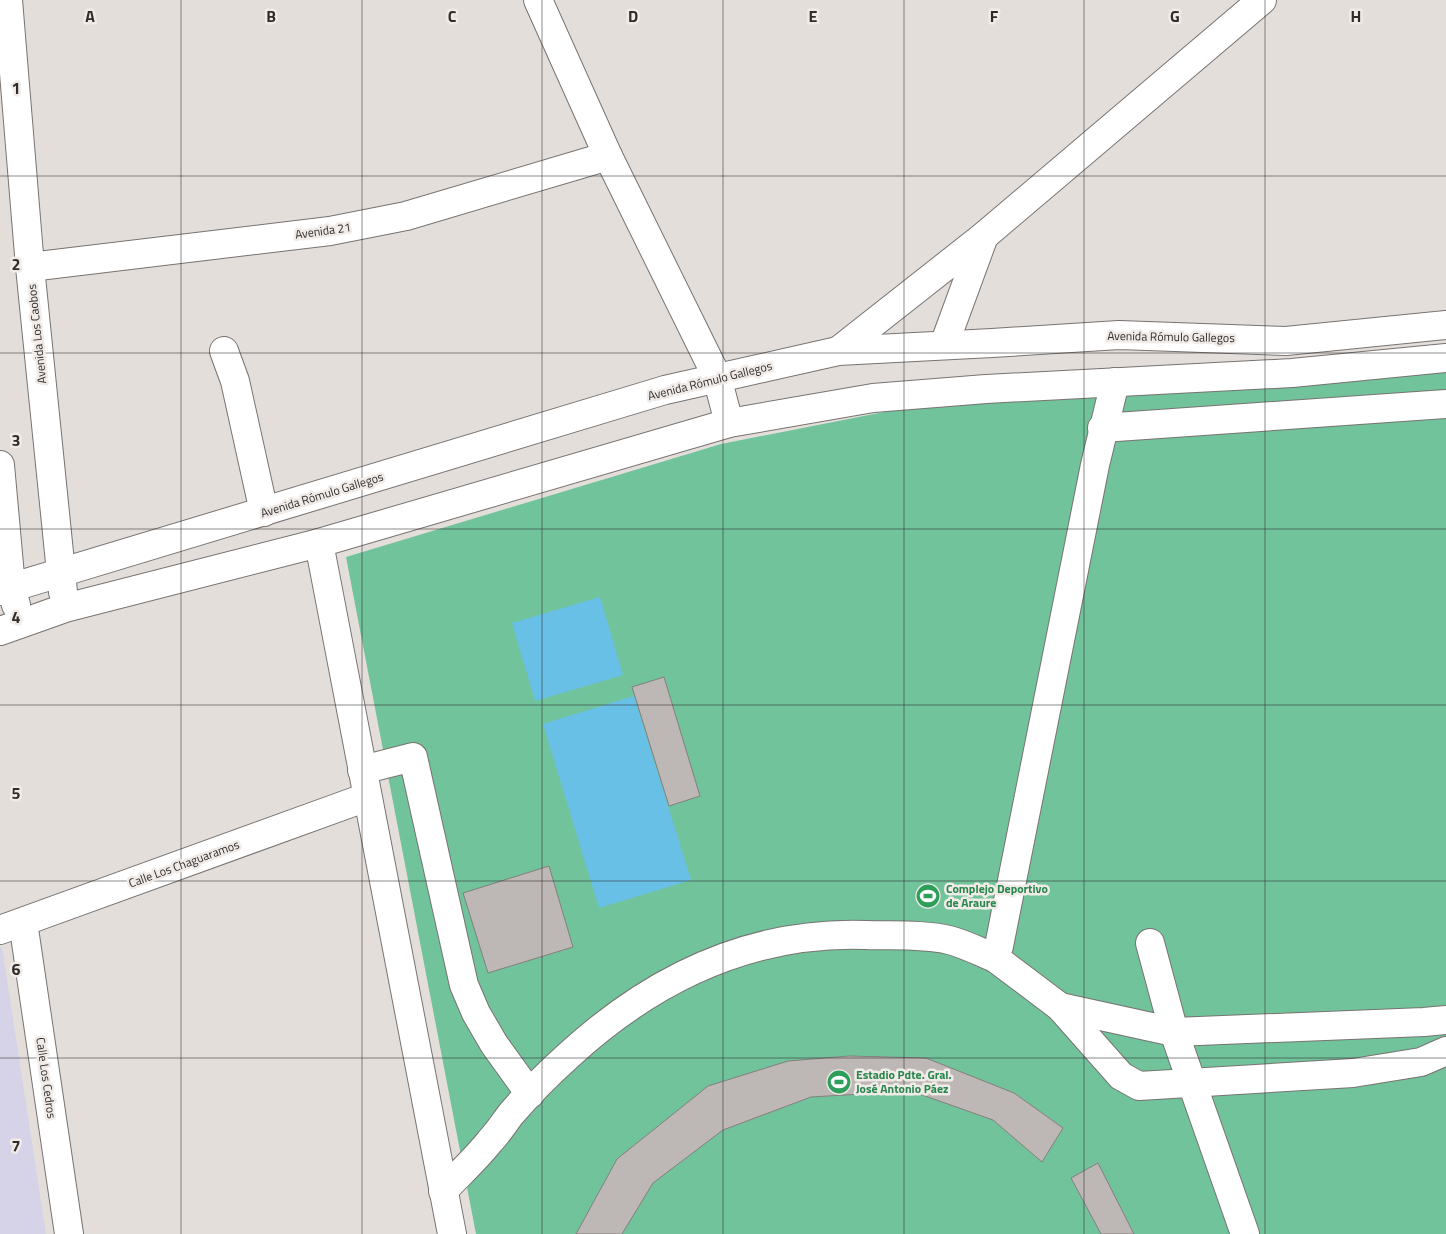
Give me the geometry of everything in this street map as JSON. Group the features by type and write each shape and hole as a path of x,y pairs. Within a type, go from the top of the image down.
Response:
{"street":[{"name":"Avenida Los Caobos","path":"8,0 30,267 66,608"},
{"path":"538,0 608,156 716,377 729,423"},
{"path":"838,351 984,236 1262,0"},
{"name":"Avenida 21","path":"30,267 340,229 406,216 608,156"},
{"path":"944,345 984,236"},
{"name":"Avenida Rómulo Gallegos","path":"6,589 61,574 665,390 838,351 992,344 1119,334 1286,341 1446,325"},
{"path":"224,351 235,381 264,512"},
{"path":"0,465 6,589 11,627 66,608 319,543 729,423 873,398 1292,372 1446,358"},
{"path":"995,958 999,946 1102,428 1114,382"},
{"path":"1102,428 1446,404"},
{"path":"319,543 452,1234"},
{"path":"362,770 413,757 464,986 476,1013 494,1044 530,1094"},
{"name":"Calle Los Chaguaramos","path":"12,926 367,797"},
{"name":"Calle Los Cedros","path":"12,926 68,1234"},
{"path":"444,1191 490,1142 530,1094 568,1055 647,995 682,974 748,949 779,941 814,936 854,935 948,940 995,958 1060,1008 1121,1076 1139,1086 1354,1074 1421,1062 1446,1051"},
{"path":"1150,943 1174,1032 1245,1234"},
{"path":"1060,1008 1174,1032 1446,1020"}],"shaded area":[{"path":"2,947 46,1234 0,1234 0,948"}],"green space":[{"name":"Complejo Deportivo de Araure","path":"1446,360 1446,1234 476,1234 346,557 721,444 889,411"}],"water":[{"path":"600,597 623,675 535,701 512,623"},
{"path":"634,696 691,880 599,908 543,724"}],"building":[{"path":"664,677 700,796 669,806 632,687"},
{"path":"549,866 573,947 488,973 463,893"},
{"path":"849,1056 926,1058 1014,1093 1063,1128 1042,1162 993,1120 911,1091 811,1097 723,1130 653,1183 622,1234 576,1234 617,1159 708,1086 788,1061"},
{"path":"1098,1163 1134,1234 1101,1234 1071,1178"}],"place":[{"name":"Complejo Deportivo de Araure","path":"928,896"},
{"name":"Estadio Pdte. Gral. José Antonio Páez","path":"839,1082"}]}
